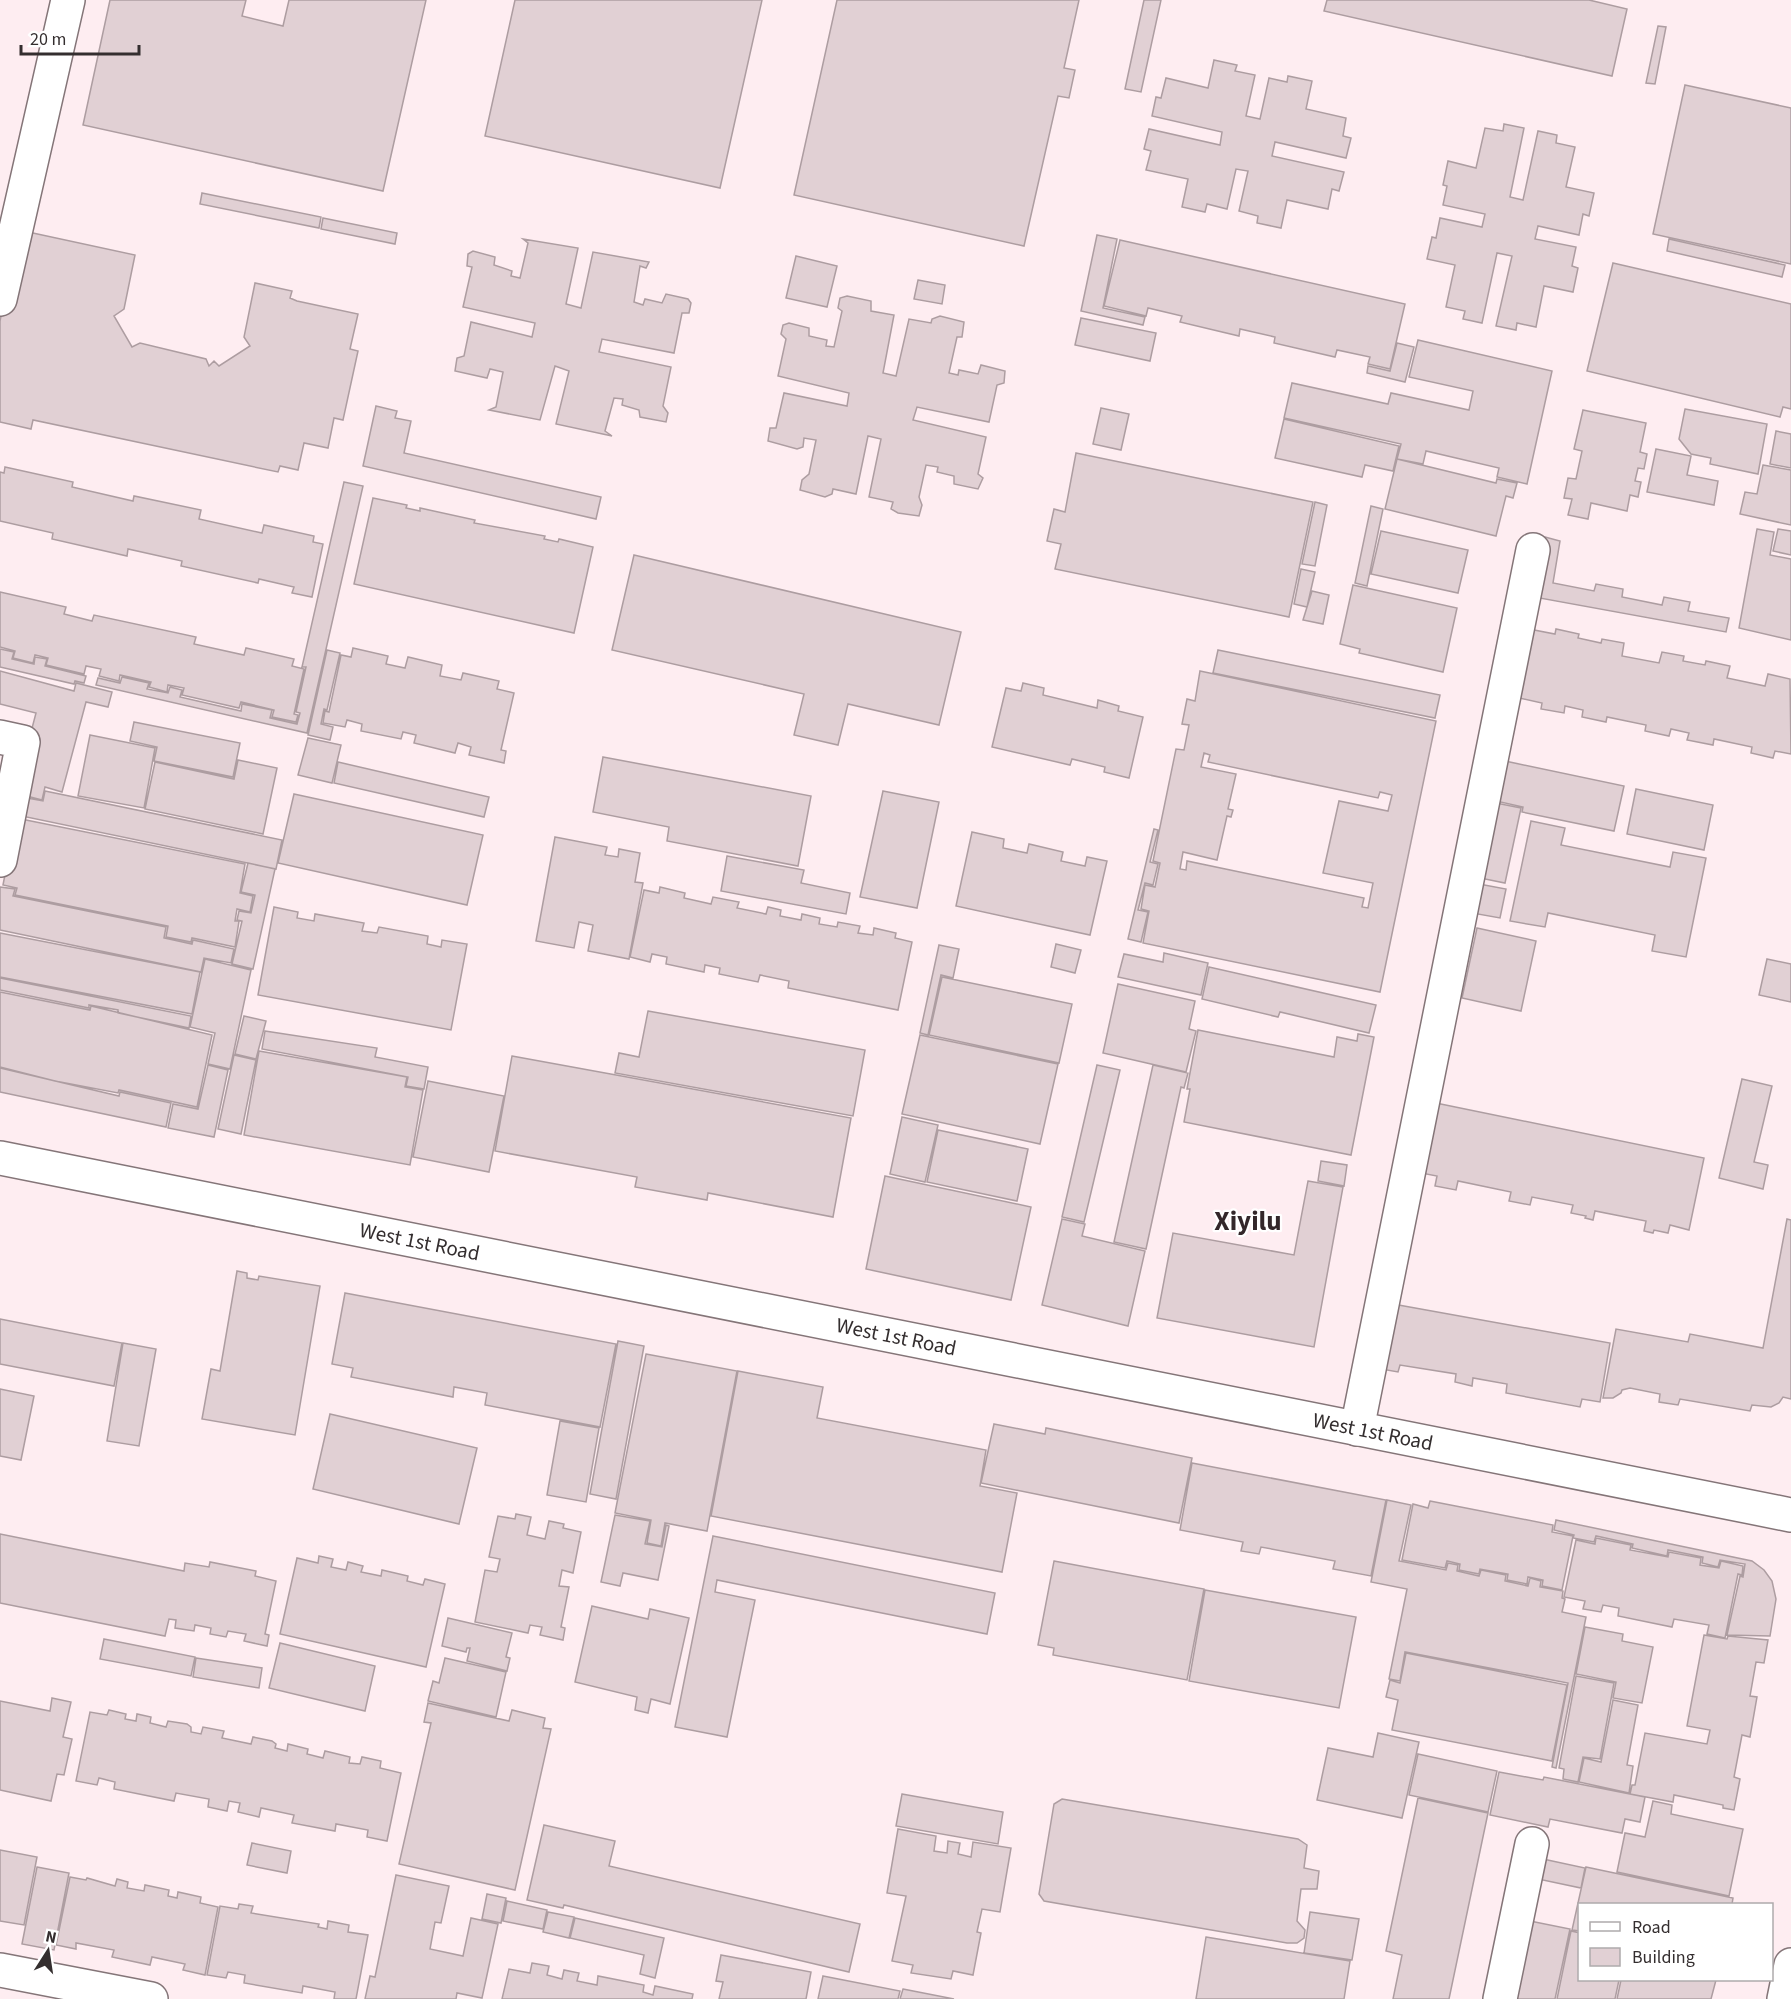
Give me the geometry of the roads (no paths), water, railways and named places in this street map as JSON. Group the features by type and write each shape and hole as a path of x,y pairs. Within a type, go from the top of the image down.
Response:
{"street":[{"path":"0,299 68,0"},
{"path":"1357,1429 1533,550"},
{"path":"0,737 23,742 0,860"},
{"name":"West 1st Road","path":"0,1158 1791,1515"},
{"path":"1500,1999 1532,1844"},
{"path":"1784,1999 1791,1965"},
{"path":"0,1970 151,1999"}],"district":[{"name":"Xiyilu","path":"1248,1221"}]}
